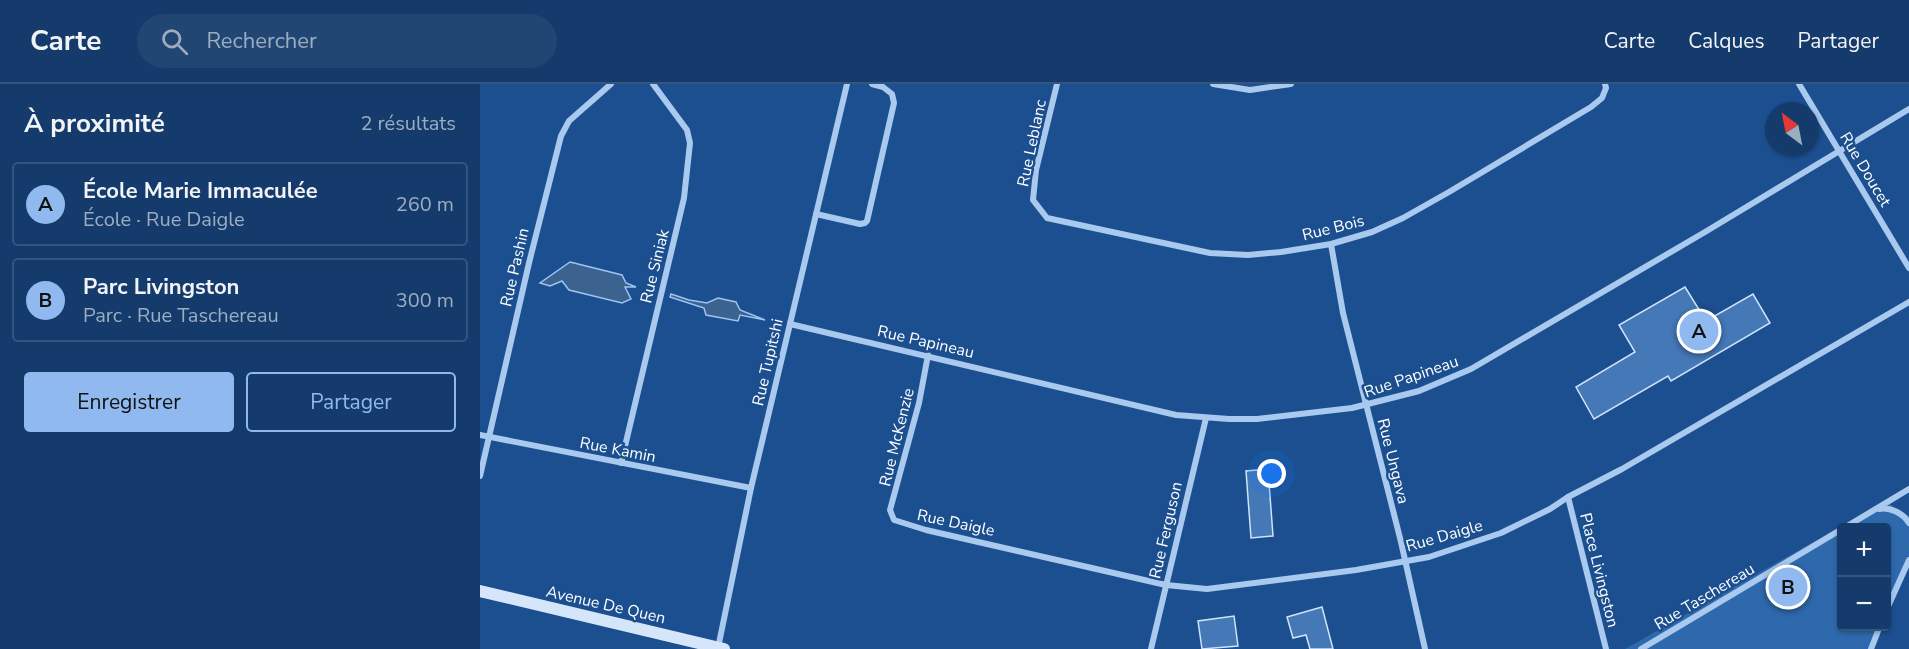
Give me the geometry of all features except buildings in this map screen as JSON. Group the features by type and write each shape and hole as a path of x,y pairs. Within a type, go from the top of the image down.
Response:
{"street":[{"name":"Rue Pashin","path":"480,476 561,136 568,121 611,84"},
{"name":"Rue Siniak","path":"621,463 684,198 690,143 687,130 653,84"},
{"name":"Rue Tupitshi","path":"721,648 751,488 846,84"},
{"path":"816,214 860,224 865,224 867,221 894,103 892,94 883,87 872,84"},
{"name":"Rue Leblanc","path":"1037,207 1033,200 1036,170 1057,84"},
{"path":"1213,84 1250,90 1291,84"},
{"name":"Rue Bois","path":"1037,207 1047,218 1210,254 1248,255 1331,244 1372,232 1403,218 1554,130 1602,98 1605,84"},
{"name":"Rue Doucet","path":"1799,84 1909,268"},
{"name":"Rue Papineau","path":"790,324 1176,414 1206,418 1257,419 1367,406 1419,391 1472,369 1909,109"},
{"name":"Rue Ungava","path":"1331,244 1342,312 1405,560 1425,649"},
{"name":"Rue Daigle","path":"898,522 926,531 1166,585 1207,589 1356,570 1429,557 1501,533 1550,509 1909,302"},
{"name":"Rue McKenzie","path":"898,522 894,520 890,510 919,403 928,355"},
{"name":"Rue Ferguson","path":"1151,649 1206,418"},
{"name":"Rue Kamin","path":"480,435 751,488"},
{"name":"Rue Taschereau","path":"1852,523 1909,489"},
{"name":"Place Livingston","path":"1568,497 1606,649"},
{"path":"1872,511 1886,508 1897,512 1909,523"},
{"name":"Rue Taschereau","path":"1641,649 1837,532"},
{"path":"1891,602 1909,560"},
{"name":"Avenue De Quen","path":"480,591 721,648"},
{"path":"1871,649 1878,631"}],"shaded area":[{"path":"570,262 622,275 626,283 636,287 625,287 631,299 622,303 569,290 562,281 550,286 540,283"},
{"path":"671,294 707,303 718,298 736,302 740,310 765,320 740,315 738,321 706,315 704,308 670,297"},
{"path":"1885,501 1909,516 1909,560 1891,604 1891,523 1846,523"},
{"path":"1837,528 1837,631 1879,631 1872,649 1625,649"}],"place":[{"name":"École Marie Immaculée","path":"1699,331"},
{"name":"Parc Livingston","path":"1788,587"}]}
